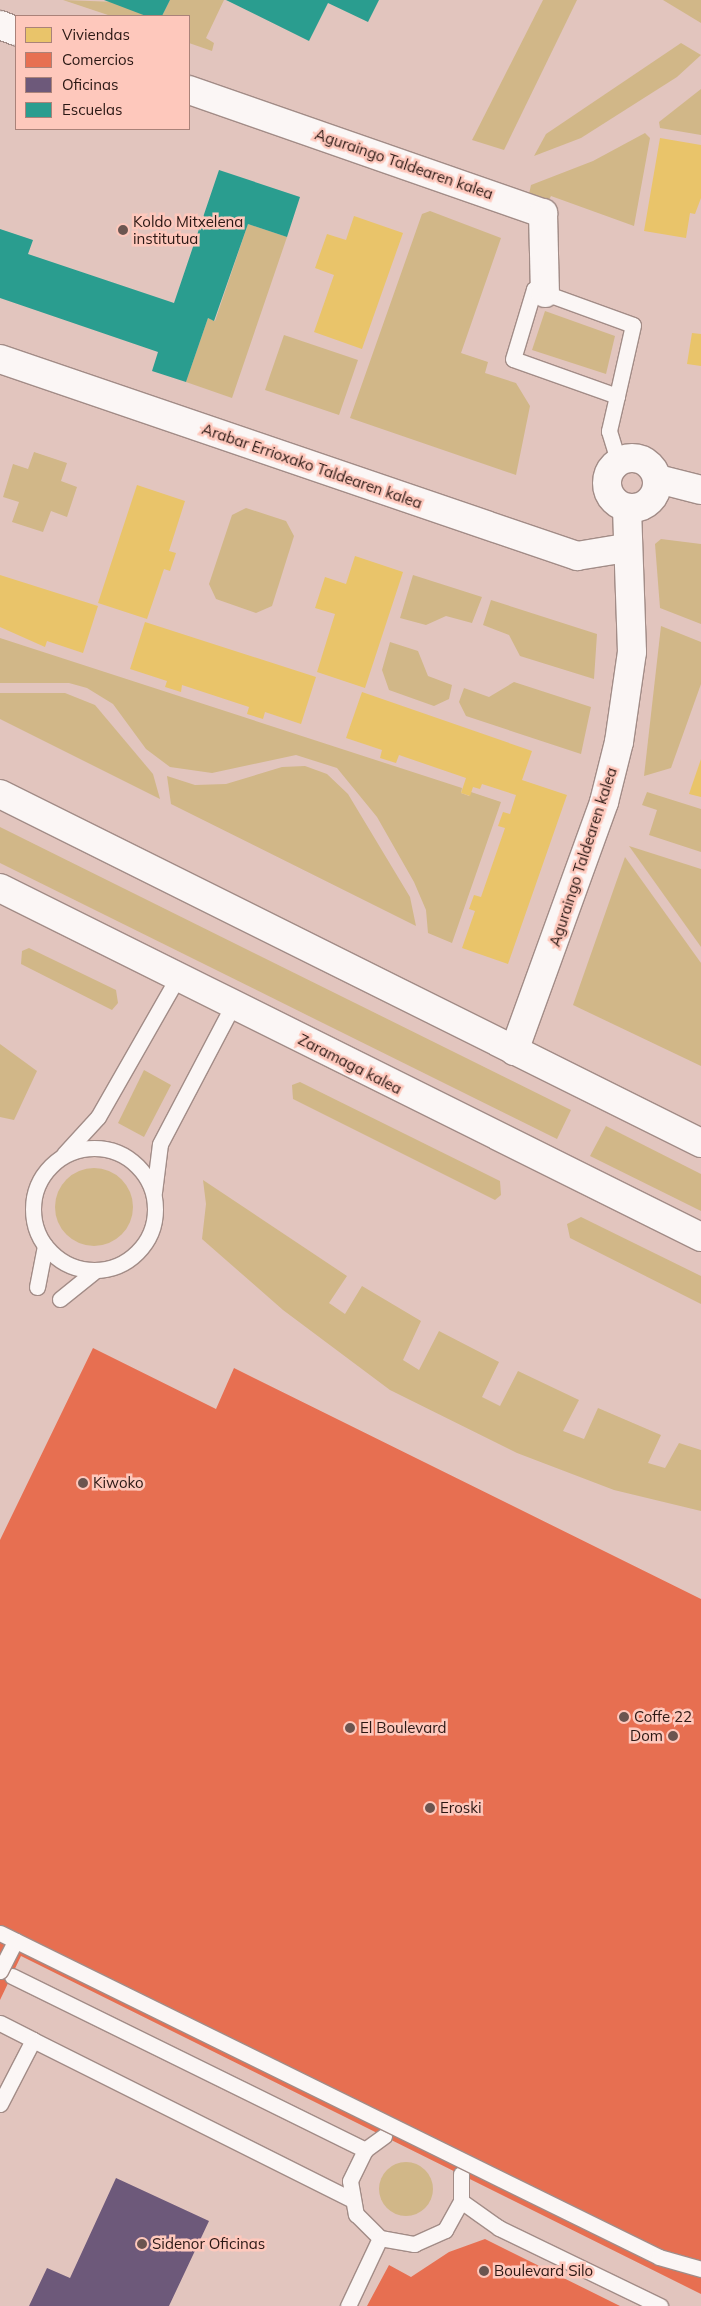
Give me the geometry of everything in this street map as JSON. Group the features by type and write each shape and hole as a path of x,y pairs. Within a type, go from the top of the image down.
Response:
{"street":[{"path":"0,25 15,30"},
{"name":"Aguraingo Taldearen kalea","path":"190,90 543,213 545,293"},
{"name":"Arabar Errioxako Taldearen kalea","path":"0,359 577,556 626,548"},
{"path":"658,479 650,502 627,508 616,503 608,488 610,470 618,461 643,459 658,479 701,490"},
{"name":"Aguraingo Taldearen kalea","path":"514,1051 601,811 619,742 632,652 626,548 627,508"},
{"path":"0,794 701,1143"},
{"name":"Zaramaga kalea","path":"0,888 701,1237"}],"lane":[{"path":"617,396 513,359 534,289 633,325 610,431 618,461"},
{"path":"96,1270 58,1259 45,1246 33,1215 34,1198 44,1175 98,1117 178,978"},
{"path":"60,1299 96,1270 129,1260 142,1248 155,1216 154,1198 160,1144 233,1005"},
{"path":"61,1157 99,1148 119,1153 148,1180 154,1198"},
{"path":"37,1287 45,1246"},
{"path":"0,1933 659,2257 701,2269"},
{"path":"15,1941 6,1974 365,2150"},
{"path":"0,2023 351,2199"},
{"path":"0,2104 33,2040"},
{"path":"384,2136 365,2150 355,2164 351,2199 366,2228 380,2238 414,2244 430,2240 444,2230 461,2201 461,2174"},
{"path":"461,2201 499,2228 660,2306"},
{"path":"348,2306 380,2238"}],"shaded area":[{"path":"63,0 117,2 144,15 108,15"},
{"path":"170,0 224,0 206,38 214,43 212,51 190,43 190,15 162,15"},
{"path":"543,0 577,0 504,150 472,140"},
{"path":"663,0 701,0 701,23"},
{"path":"681,43 701,55 677,77 581,138 534,156 546,134"},
{"path":"701,89 701,135 660,128 659,122"},
{"path":"645,133 650,138 634,226 551,196 549,200 529,194 531,185 593,161"},
{"path":"430,211 501,238 461,353 488,362 485,373 516,383 530,406 516,475 350,418 422,214"},
{"path":"248,224 287,237 232,398 186,382 208,318 215,321"},
{"path":"545,311 615,336 606,374 532,350"},
{"path":"284,335 358,360 339,415 265,390"},
{"path":"34,452 67,463 61,481 77,487 67,517 51,511 43,532 12,522 19,502 3,497 13,464 28,469"},
{"path":"246,508 286,521 294,536 272,606 256,613 216,599 209,584 232,515"},
{"path":"661,539 701,544 701,624 660,608 655,544"},
{"path":"413,575 482,597 472,623 446,616 426,625 400,618"},
{"path":"491,600 597,634 594,679 520,656 509,635 483,625"},
{"path":"661,626 701,642 701,684 671,768 644,776"},
{"path":"0,638 462,788 461,793 469,796 471,792 501,802 452,943 428,933 426,910 414,882 377,817 337,768 296,755 212,773 170,767 146,749 113,704 87,688 69,683 0,683"},
{"path":"390,642 418,651 428,676 452,685 449,699 434,706 389,690 382,670"},
{"path":"514,682 591,707 581,754 466,716 459,702 464,688 489,697"},
{"path":"0,693 65,693 95,705 153,774 160,799 0,719"},
{"path":"305,766 327,774 348,794 410,897 416,926 171,804 167,776 195,785 226,784 282,767"},
{"path":"647,792 701,809 701,852 649,835 657,810 642,805"},
{"path":"0,827 571,1110 557,1139 0,863"},
{"path":"629,846 701,869 701,947"},
{"path":"625,857 701,963 701,1066 573,1005"},
{"path":"29,948 116,990 118,1003 112,1010 21,964 22,951"},
{"path":"0,1044 37,1071 14,1120 0,1117"},
{"path":"144,1070 171,1085 144,1137 118,1123"},
{"path":"300,1082 500,1181 501,1195 495,1200 293,1099 292,1085"},
{"path":"606,1126 701,1174 701,1211 590,1156"},
{"path":"86,1168 102,1168 116,1174 127,1185 133,1199 133,1215 127,1229 116,1240 102,1246 86,1246 72,1240 61,1229 55,1215 55,1199 61,1185 72,1174"},
{"path":"203,1180 347,1276 329,1303 345,1314 362,1286 421,1321 403,1360 419,1370 439,1331 499,1362 482,1397 500,1406 518,1371 579,1400 563,1431 584,1439 598,1408 661,1435 648,1463 665,1468 679,1443 701,1450 701,1511 614,1490 517,1453 390,1390 283,1310 202,1239 206,1204"},
{"path":"581,1217 701,1276 701,1304 570,1238 567,1224"},
{"path":"406,2162 416,2164 425,2170 431,2179 433,2189 431,2199 425,2208 416,2214 406,2216 396,2214 387,2208 381,2199 379,2189 381,2179 387,2170 396,2164"}],"building: Viviendas":[{"path":"660,138 701,145 701,198 695,214 690,213 686,238 644,231"},
{"path":"354,216 403,233 362,349 314,332 334,275 315,268 327,234 346,240"},
{"path":"692,333 701,334 701,366 687,364"},
{"path":"137,485 185,501 169,551 176,553 170,571 164,569 147,619 98,603"},
{"path":"355,556 403,572 365,688 317,672 335,614 315,608 325,577 346,584"},
{"path":"0,575 98,606 83,653 47,641 45,647 0,627"},
{"path":"145,622 316,677 301,724 265,712 263,719 247,714 249,707 182,685 181,692 165,687 167,681 130,669"},
{"path":"362,692 532,751 522,780 567,795 508,964 462,948 475,911 469,909 474,895 481,897 505,828 498,826 503,812 510,814 516,795 482,784 480,789 473,787 470,796 461,793 466,778 399,755 396,763 380,758 382,750 346,738"},
{"path":"701,759 701,797 689,794"}],"building: Comercios":[{"name":"El Boulevard","path":"93,1348 216,1409 234,1368 701,1599 701,2294 21,1956 0,2000 0,1540"},
{"name":"Boulevard Silo","path":"485,2239 620,2306 367,2306 389,2265 411,2277 449,2252"}],"building: Oficinas":[{"name":"Sidenor Oficinas","path":"116,2178 209,2221 169,2306 29,2306 47,2268 70,2278"}],"building: Escuelas":[{"path":"104,0 170,0 162,15 143,15"},
{"path":"226,0 379,0 368,22 328,3 309,41"},
{"path":"219,170 300,197 287,237 248,224 214,321 208,318 186,382 152,371 158,352 0,298 0,229 33,240 28,254 174,303"}],"place":[{"name":"Koldo Mitxelena institutua","path":"123,230"},
{"name":"Kiwoko","path":"83,1483"},
{"name":"Coffe 22","path":"624,1717"},
{"name":"El Boulevard","path":"350,1728"},
{"name":"Dom","path":"673,1736"},
{"name":"Eroski","path":"430,1808"},
{"name":"Sidenor Oficinas","path":"142,2244"},
{"name":"Boulevard Silo","path":"484,2271"}]}
